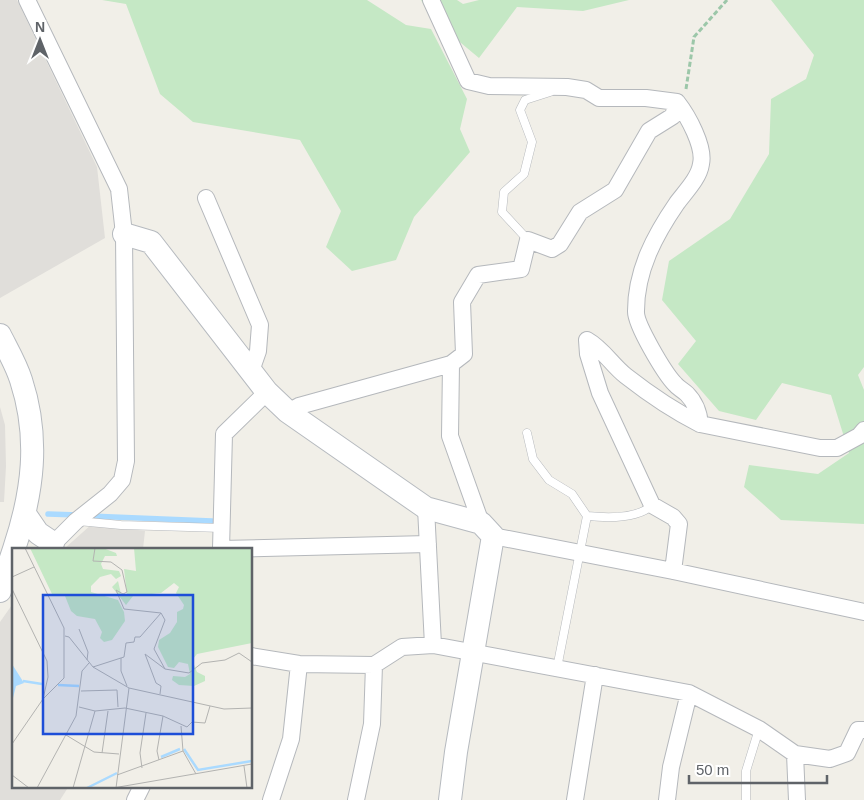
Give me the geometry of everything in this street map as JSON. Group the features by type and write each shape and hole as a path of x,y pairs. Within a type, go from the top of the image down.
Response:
{"street":[{"path":"25,514 38,533 51,546 76,521 110,494 122,480 126,461 124,234 119,189 27,0"},
{"path":"431,0 468,82 488,86 568,87 586,90 599,98 646,98 677,102 684,110 700,146 702,163 698,173 650,247 641,271 635,312 638,323 664,368 675,385 688,394 698,411 700,424"},
{"path":"288,412 299,406 450,364 464,354 462,302 478,275 521,269 528,240 552,248 560,244 580,212 615,190 649,131 673,116 677,102"},
{"path":"206,198 260,325 258,351 251,371"},
{"path":"124,234 151,242 267,392 288,412 426,508 487,529 580,553 864,612"},
{"path":"0,335 21,378 31,419 32,471 25,514 14,548"},
{"path":"673,571 679,524 673,516 652,505 600,393 588,354 587,340 595,345 625,375 680,414 700,424 820,448 837,448 859,436 864,430"},
{"path":"450,364 450,436 487,529 473,652 450,800"},
{"path":"221,548 224,434 267,392"},
{"path":"426,508 433,645"},
{"path":"252,548 428,544"},
{"path":"0,591 12,555"},
{"path":"0,596 12,585"},
{"path":"252,656 298,664 374,665 402,648 433,645 473,652 689,693 759,729 795,754 830,760 848,753 858,730 864,730"},
{"path":"271,800 291,739 298,664"},
{"path":"356,800 372,724 374,665"},
{"path":"575,800 595,675"},
{"path":"667,800 671,767 689,693"},
{"path":"795,754 797,800"},
{"path":"135,800 141,788"}],"lane":[{"path":"528,240 502,212 504,192 524,174 532,142 520,110 525,100 568,87"},
{"path":"527,433 533,459 549,480 572,494 587,516 557,668"},
{"path":"587,516 608,518 645,512 652,505"},
{"path":"76,521 121,525 222,528"},
{"path":"746,800 746,771 759,729"}],"path":[{"path":"677,102 687,88 694,37 727,0"}],"shaded area":[{"path":"0,0 17,0 97,167 105,238 0,298"},
{"path":"0,407 5,425 6,466 4,502 0,502"},
{"path":"92,524 145,531 143,548 65,548"},
{"path":"12,605 12,788 68,788 60,800 0,800 0,622"}],"green space":[{"path":"102,0 367,0 406,25 431,29 467,99 460,129 470,152 414,217 396,260 352,271 326,247 341,211 300,140 193,122 160,94 126,4"},
{"path":"421,0 457,0 463,4 479,0 629,0 583,11 517,7 479,58 431,18"},
{"path":"771,0 864,0 864,367 858,375 864,390 864,524 781,520 744,487 749,465 818,474 849,453 831,395 782,383 756,420 719,411 678,364 696,341 662,300 669,261 730,219 769,154 771,99 806,79 814,55"}],"waterway":[{"path":"48,514 78,515"},
{"path":"89,516 212,521"}]}
